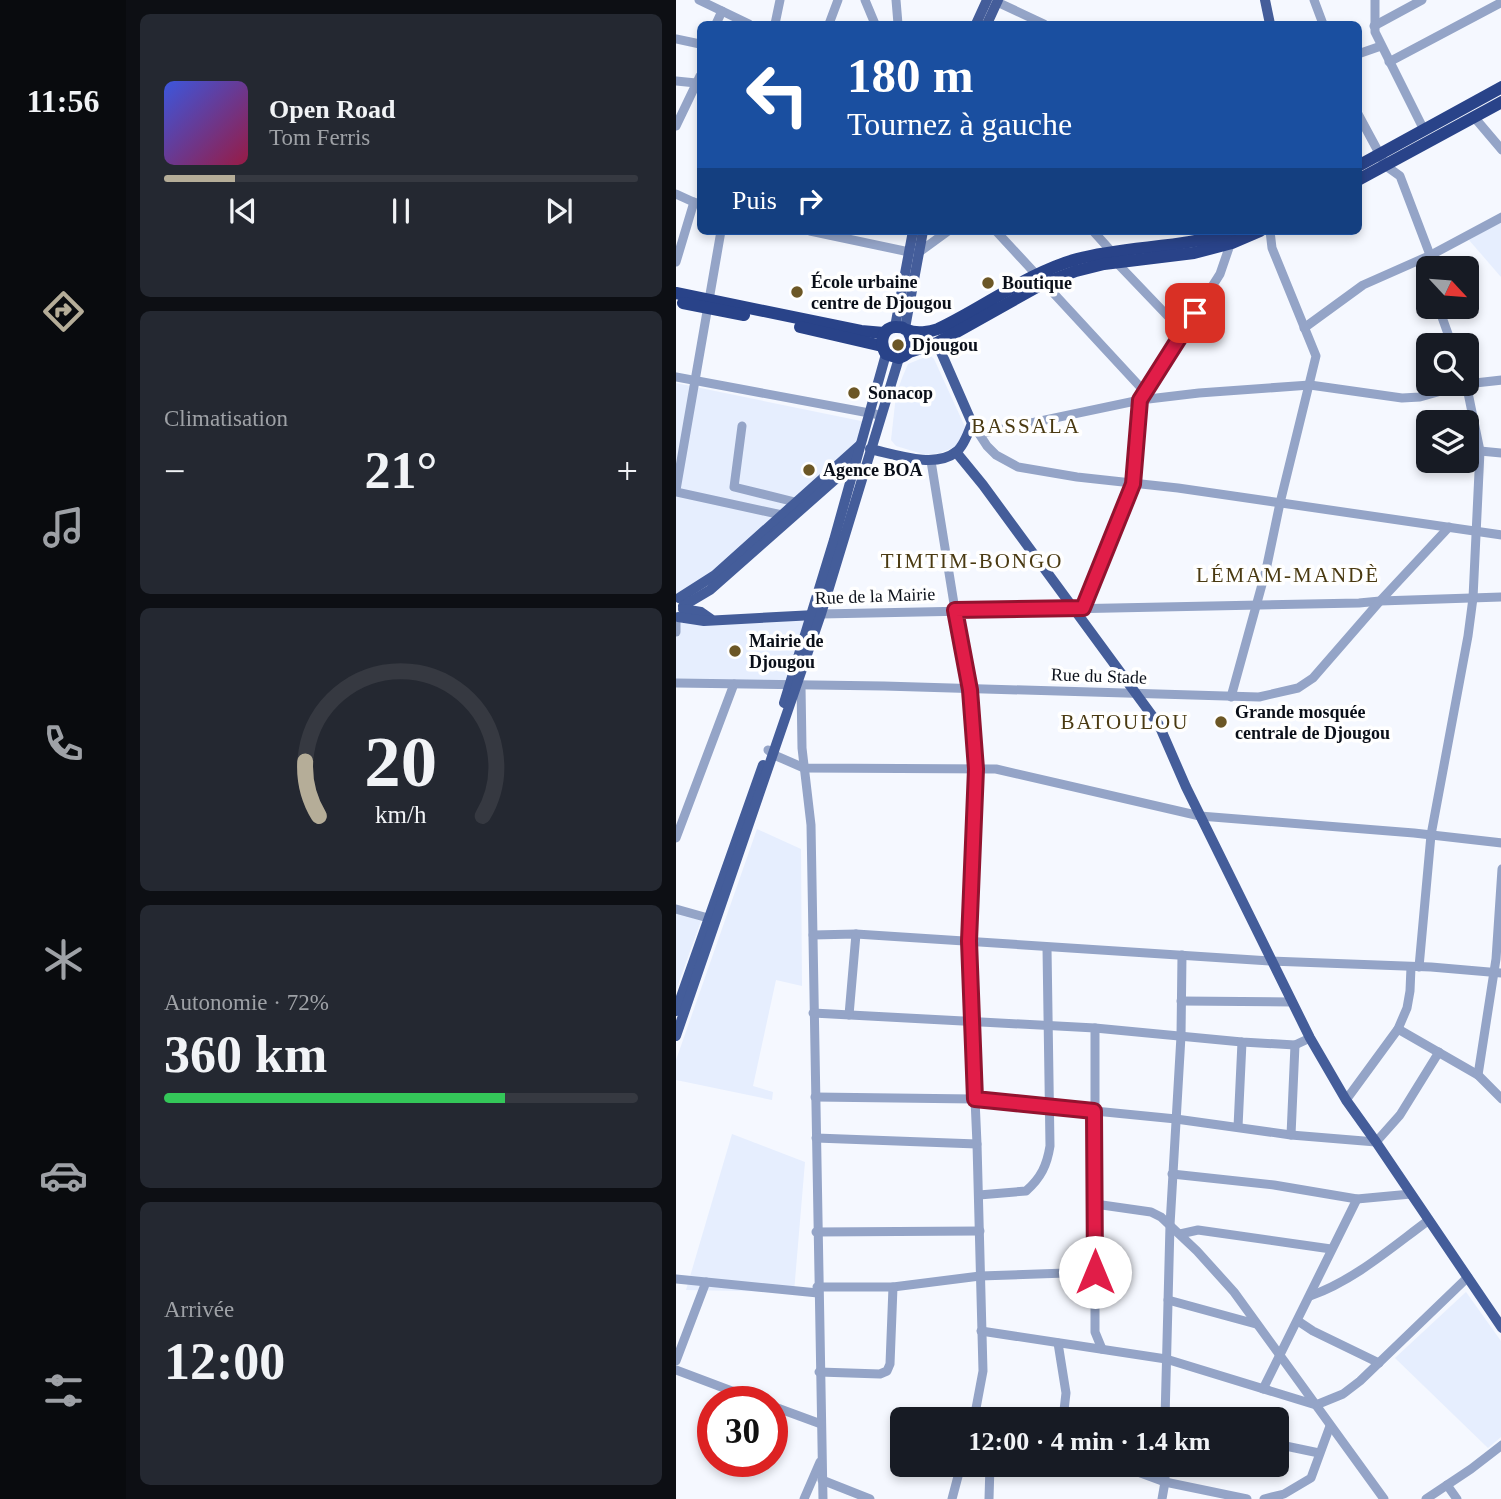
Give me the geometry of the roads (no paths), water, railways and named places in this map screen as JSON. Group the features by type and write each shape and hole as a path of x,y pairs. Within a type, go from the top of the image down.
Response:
{"highway":[{"path":"1362,177 1424,130 1501,87"},
{"path":"1362,165 1382,161 1501,102"},
{"path":"896,341 936,330 1040,279 1076,271 1114,257 1194,253 1233,235"},
{"path":"676,301 710,304 861,331 896,341 937,343 1040,279"},
{"path":"676,293 710,304"}],"main road":[{"path":"1265,0 1269,21"},
{"path":"978,21 994,1"},
{"path":"988,21 994,1"},
{"path":"913,235 914,252"},
{"path":"676,1011 796,685 896,341 914,252 921,235"},
{"path":"865,447 931,461 957,452 972,423 937,343"},
{"path":"679,609 710,590 793,519 855,462 865,447"},
{"path":"679,609 782,513 865,447"},
{"path":"957,452 1079,609 1159,725 1200,816 1310,1038 1346,1100 1500,1324"},
{"path":"816,615 855,462"},
{"path":"825,488 844,502"},
{"name":"Rue de la Mairie","path":"679,609 701,612 711,620 816,615"},
{"path":"676,1036 771,753"}],"street":[{"path":"699,0 744,21"},
{"path":"776,21 780,0"},
{"path":"830,21 838,0"},
{"path":"865,0 874,21"},
{"path":"896,0 898,21"},
{"path":"1314,0 1322,21"},
{"path":"1375,0 1374,26 1381,46 1424,130"},
{"path":"1374,26 1422,0"},
{"path":"994,1 1038,21"},
{"path":"1389,62 1501,2"},
{"path":"717,21 722,11"},
{"path":"676,39 697,43"},
{"path":"1362,53 1381,46"},
{"path":"676,81 697,79"},
{"path":"676,126 696,95"},
{"path":"1474,117 1501,150"},
{"path":"1362,122 1382,161 1400,176 1431,255"},
{"path":"676,194 697,203 676,262"},
{"path":"1304,328 1363,285 1431,255 1501,217"},
{"path":"720,235 676,491 782,513 793,519"},
{"path":"865,236 914,252 942,235"},
{"path":"1000,235 1142,396"},
{"path":"1096,235 1183,332"},
{"path":"1079,609 1133,484 1142,396 1220,274 1233,235"},
{"path":"1231,697 1256,606 1316,356 1272,248 1270,235"},
{"path":"676,377 875,414"},
{"path":"1479,383 1501,380"},
{"path":"979,434 1142,396 1310,385 1402,398 1420,396"},
{"path":"1346,1100 1398,1029 1407,1008 1415,967 1431,835 1473,598 1480,451 1469,396"},
{"path":"972,423 996,455 1018,467 1501,535"},
{"path":"742,426 734,488 795,502"},
{"path":"1480,451 1501,453"},
{"path":"931,461 970,690 976,769 969,941 983,1371 976,1407"},
{"name":"Rue du Stade","path":"676,683 970,690 1039,689 1259,697 1298,688 1313,678 1449,527"},
{"name":"Rue de la Mairie","path":"816,615 955,610 1256,606 1501,597"},
{"path":"676,632 679,609"},
{"path":"676,838 734,684"},
{"path":"796,685 811,825 817,1290 823,1499"},
{"path":"771,753 804,768 996,769 1200,816 1501,843"},
{"path":"1478,1075 1498,973 1501,869"},
{"path":"676,909 708,918"},
{"path":"813,934 856,934 1047,948 1498,973"},
{"path":"849,1014 856,934"},
{"path":"979,1195 1026,1191 1045,1168 1050,1146 1047,948"},
{"path":"1165,1407 1182,955"},
{"path":"1181,1001 1291,1002"},
{"path":"813,1013 1095,1028 1294,1045 1310,1038"},
{"path":"1095,1028 1095,1332 1102,1349"},
{"path":"1398,1029 1478,1075 1501,1098"},
{"path":"1238,1127 1242,1042"},
{"path":"1291,1135 1294,1045"},
{"path":"815,1097 975,1099 1176,1119 1291,1135 1376,1142 1400,1115 1439,1052"},
{"path":"816,1138 977,1144"},
{"path":"1172,1174 1274,1185 1357,1199 1411,1194"},
{"path":"1263,1389 1357,1199"},
{"path":"1095,1204 1151,1212 1180,1234 1234,1292 1384,1499"},
{"path":"1310,1296 1325,1291 1363,1268 1429,1220"},
{"path":"1180,1234 1198,1230 1331,1250"},
{"path":"817,1232 980,1231"},
{"path":"676,1279 817,1290 892,1287 980,1276 1095,1272"},
{"path":"981,1331 1166,1359 1316,1405 1343,1394 1468,1277"},
{"path":"676,1361 706,1282"},
{"path":"819,1372 880,1374 887,1371 890,1364 892,1287"},
{"path":"1168,1300 1256,1324"},
{"path":"1298,1321 1379,1363"},
{"path":"1058,1343 1066,1393 1064,1407"},
{"path":"676,1370 718,1386"},
{"path":"788,1412 821,1424"},
{"path":"1264,1499 1284,1494 1311,1478 1330,1426"},
{"path":"1289,1447 1319,1453"},
{"path":"1426,1499 1500,1448"},
{"path":"804,1499 821,1460"},
{"path":"952,1499 958,1477"},
{"path":"989,1499 990,1477"},
{"path":"1151,1477 1247,1499"},
{"path":"1162,1499 1165,1477"},
{"path":"822,1479 870,1499"},
{"path":"1447,1485 1457,1499"}],"place":[{"name":"Boutique","path":"988,283"},
{"name":"École urbaine centre de Djougou","path":"797,292"},
{"name":"Djougou","path":"898,345"},
{"name":"Sonacop","path":"854,393"},
{"name":"Agence BOA","path":"809,470"},
{"name":"Mairie de Djougou","path":"735,651"},
{"name":"Grande mosquée centrale de Djougou","path":"1221,722"}],"district":[{"name":"BASSALA","path":"1026,426"},
{"name":"TIMTIM-BONGO","path":"972,561"},
{"name":"LÉMAM-MANDÈ","path":"1288,575"},
{"name":"BATOULOU","path":"1125,722"}]}
